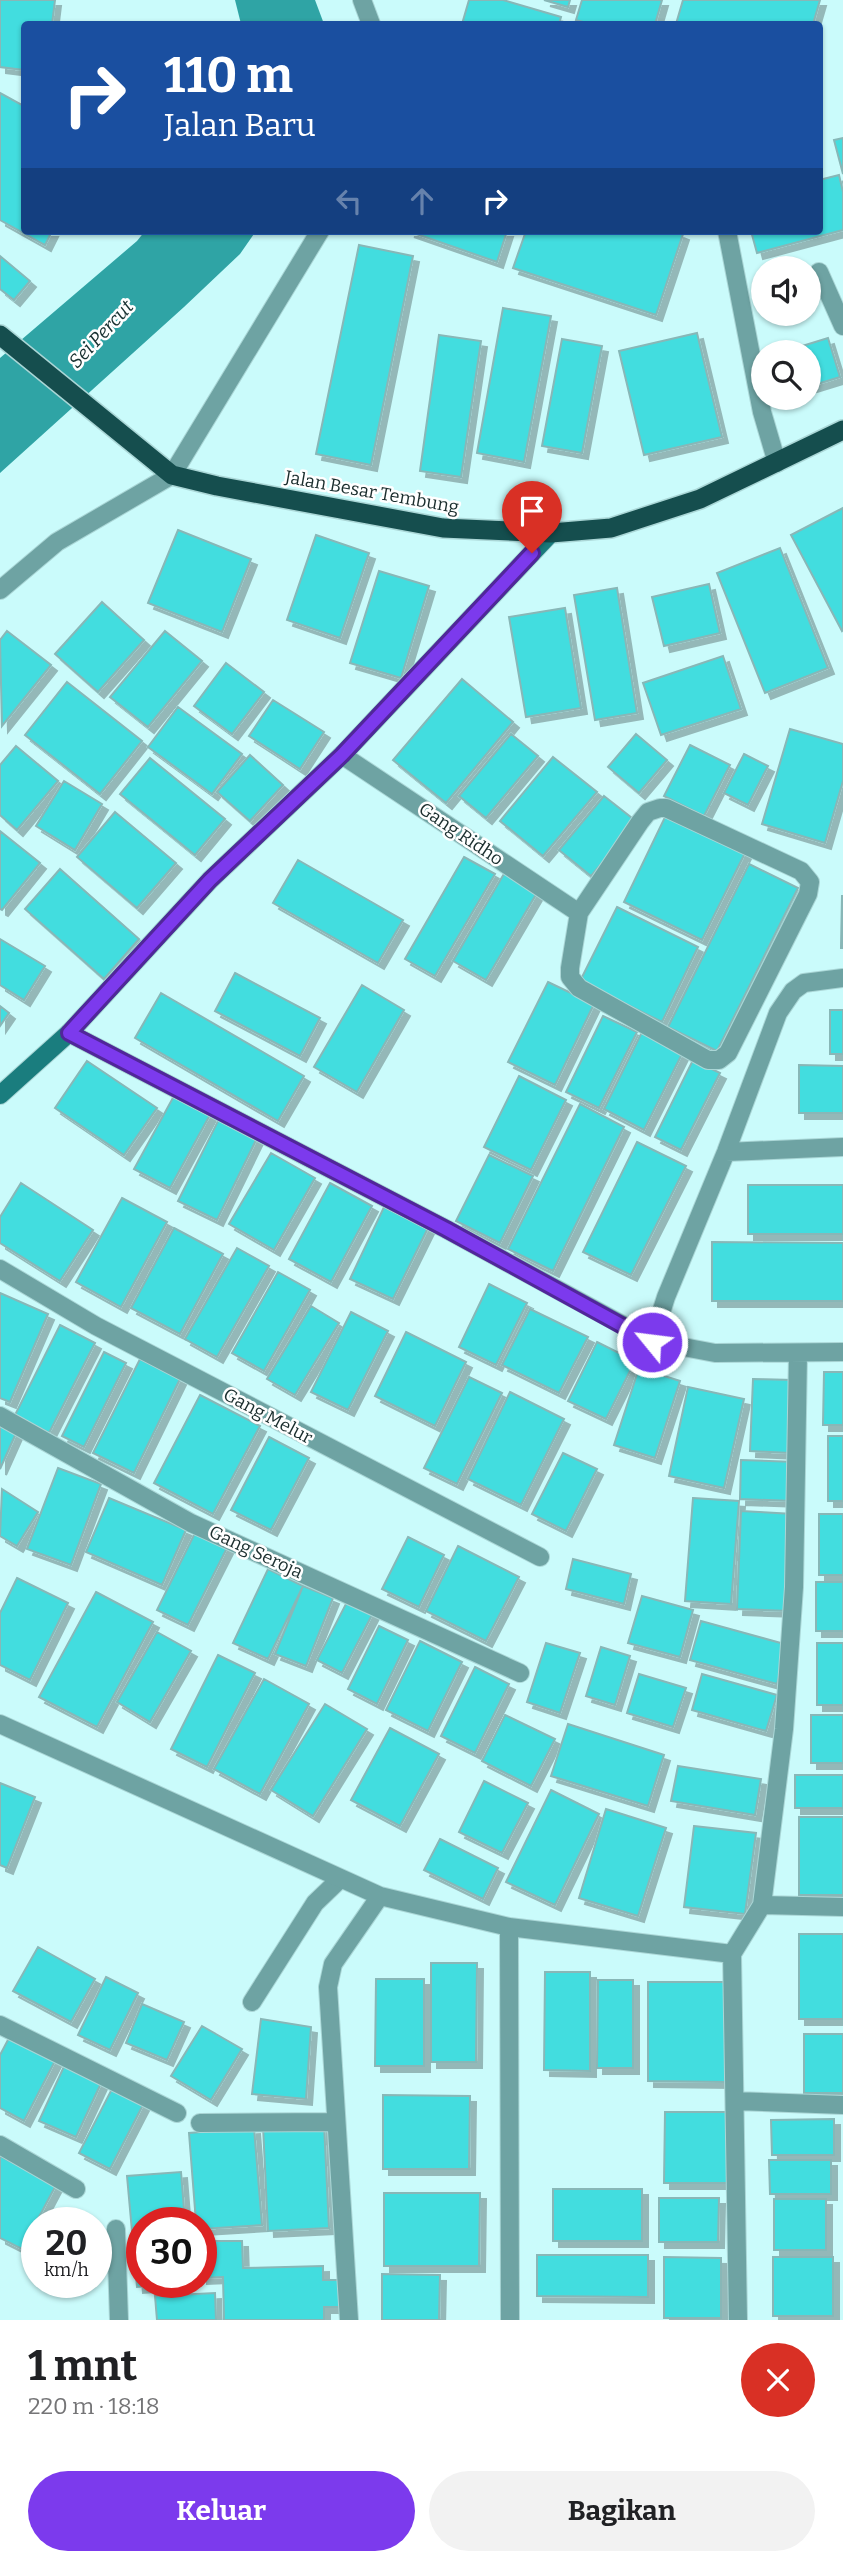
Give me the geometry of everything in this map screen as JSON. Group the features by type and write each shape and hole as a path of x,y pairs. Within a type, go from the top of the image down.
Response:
{"highway":[{"name":"Jalan Besar Tembung","path":"0,335 172,475 217,486 443,528 551,533 611,528 701,499 843,430"}],"main road":[{"path":"0,1095 69,1033 210,880 342,755 551,533"}],"street":[{"path":"362,0 370,21"},
{"path":"0,598 6,585 57,542 172,475 318,235"},
{"path":"728,235 762,412 777,463"},
{"path":"821,276 843,326"},
{"name":"Gang Ridho","path":"342,755 579,913"},
{"path":"660,808 666,808 801,871 810,882 808,894 728,1053 719,1059 708,1059 573,983 569,962 579,913 640,822 648,812 660,808"},
{"path":"652,1342 666,1297 784,1001 804,983 843,978"},
{"path":"69,1033 446,1229 652,1342 715,1353 843,1352"},
{"path":"726,1152 843,1147"},
{"name":"Gang Melur","path":"0,1269 96,1326 540,1557"},
{"path":"737,2320 732,1954 762,1905 784,1729 794,1587 798,1354"},
{"name":"Gang Seroja","path":"0,1416 191,1522 520,1673"},
{"path":"0,1724 380,1896 509,1927 732,1954"},
{"path":"252,2002 315,1903 340,1879"},
{"path":"349,2320 328,1987 333,1964 380,1896"},
{"path":"762,1905 843,1907"},
{"path":"509,1927 510,2320"},
{"path":"0,2025 177,2113"},
{"path":"735,2101 843,2105"},
{"path":"200,2123 335,2122"},
{"path":"0,2145 76,2189"},
{"path":"116,2229 119,2320"}],"water":[{"path":"235,0 315,0 323,21 240,21"},
{"name":"Sei Percut","path":"142,235 253,235 240,254 184,307 0,473 0,358"}],"building":[{"path":"0,0 55,0 52,21 21,21 21,70 0,67"},
{"path":"469,0 503,0 561,17 560,21 463,21"},
{"path":"544,0 570,0 568,7"},
{"path":"582,0 662,0 656,21 576,20"},
{"path":"683,0 820,0 814,21 677,21"},
{"path":"0,93 21,104 21,232 0,220"},
{"path":"843,138 843,174 834,140"},
{"path":"839,175 843,192 843,230 757,253 752,235 823,235 823,179"},
{"path":"27,235 50,235 45,245"},
{"path":"419,235 506,235 497,262"},
{"path":"525,235 683,235 656,315 513,268"},
{"path":"359,245 413,256 371,465 316,454"},
{"path":"0,256 30,281 14,300 0,289"},
{"path":"503,308 551,316 524,462 477,453"},
{"path":"697,333 722,437 644,455 619,351"},
{"path":"439,335 481,341 461,477 420,471"},
{"path":"828,338 840,377 821,383 821,340"},
{"path":"562,339 602,346 582,453 542,446"},
{"path":"843,508 843,630 842,631 791,535"},
{"path":"178,530 251,559 222,632 148,603"},
{"path":"316,535 369,553 340,638 287,620"},
{"path":"780,548 828,668 765,693 717,573"},
{"path":"379,571 429,586 401,678 350,663"},
{"path":"709,584 720,633 664,646 652,597"},
{"path":"617,588 637,713 595,720 574,595"},
{"path":"102,602 144,640 98,692 55,654"},
{"path":"565,608 581,708 526,717 509,617"},
{"path":"7,631 51,665 2,726 0,640"},
{"path":"165,631 202,661 148,727 110,697"},
{"path":"723,656 741,709 661,735 643,683"},
{"path":"226,663 264,692 232,734 194,706"},
{"path":"462,679 513,722 446,803 393,760"},
{"path":"67,682 142,741 100,794 25,735"},
{"path":"273,700 324,732 300,769 249,736"},
{"path":"178,707 242,754 212,794 148,747"},
{"path":"790,729 843,744 843,781 825,843 762,824"},
{"path":"511,734 538,756 486,818 459,796"},
{"path":"636,734 667,760 639,793 608,767"},
{"path":"690,745 730,765 704,816 664,796"},
{"path":"16,746 58,781 17,830 0,815 0,765"},
{"path":"744,754 768,766 748,805 724,793"},
{"path":"250,755 283,785 250,821 217,792"},
{"path":"553,757 597,792 543,856 500,821"},
{"path":"150,758 225,819 195,855 120,794"},
{"path":"64,781 102,804 75,850 36,826"},
{"path":"604,796 637,822 591,876 559,850"},
{"path":"115,812 176,863 137,908 77,857"},
{"path":"666,815 745,853 702,940 624,902"},
{"path":"0,831 40,863 2,910 0,909"},
{"path":"464,857 495,874 435,976 405,959"},
{"path":"298,860 403,920 378,963 273,903"},
{"path":"749,864 798,888 717,1051 668,1027"},
{"path":"60,869 139,939 104,979 25,909"},
{"path":"505,872 538,891 486,980 453,961"},
{"path":"842,896 843,948 841,948"},
{"path":"617,907 698,947 662,1022 580,981"},
{"path":"0,939 45,966 24,1000 0,985"},
{"path":"235,973 320,1018 300,1056 215,1011"},
{"path":"548,982 594,1004 555,1085 508,1062"},
{"path":"362,985 404,1010 357,1092 314,1067"},
{"path":"161,993 304,1076 278,1121 135,1038"},
{"path":"0,1006 9,1013 0,1026"},
{"path":"830,1010 843,1010 843,1054 830,1054"},
{"path":"603,1016 637,1032 599,1108 566,1092"},
{"path":"642,1032 683,1052 644,1130 604,1109"},
{"path":"693,1060 720,1073 681,1150 655,1137"},
{"path":"87,1061 157,1108 124,1155 55,1108"},
{"path":"799,1065 843,1066 843,1113 799,1113"},
{"path":"519,1076 566,1100 531,1170 484,1147"},
{"path":"175,1094 211,1113 170,1188 134,1169"},
{"path":"580,1104 624,1127 553,1271 508,1249"},
{"path":"220,1117 258,1136 217,1220 178,1201"},
{"path":"637,1142 686,1166 631,1275 583,1252"},
{"path":"271,1153 315,1178 274,1250 229,1224"},
{"path":"489,1155 533,1176 500,1243 456,1221"},
{"path":"21,1183 93,1230 60,1281 0,1243 0,1217"},
{"path":"330,1183 372,1206 331,1282 289,1259"},
{"path":"748,1185 843,1185 843,1234 748,1234"},
{"path":"122,1198 167,1222 121,1307 76,1282"},
{"path":"384,1207 428,1228 393,1299 350,1279"},
{"path":"174,1228 223,1254 180,1334 131,1308"},
{"path":"712,1242 843,1243 843,1301 712,1301"},
{"path":"237,1248 269,1266 217,1357 185,1339"},
{"path":"278,1272 310,1290 264,1371 232,1353"},
{"path":"489,1284 527,1303 496,1365 459,1347"},
{"path":"0,1293 48,1314 10,1402 0,1398"},
{"path":"311,1306 339,1323 295,1395 267,1379"},
{"path":"530,1309 588,1337 559,1393 502,1365"},
{"path":"351,1312 388,1331 348,1410 311,1392"},
{"path":"60,1325 95,1343 49,1433 15,1415"},
{"path":"406,1332 466,1362 435,1426 375,1396"},
{"path":"597,1342 635,1361 606,1419 568,1401"},
{"path":"104,1352 126,1363 84,1447 62,1436"},
{"path":"140,1359 180,1379 134,1473 93,1453"},
{"path":"639,1368 680,1381 655,1458 614,1445"},
{"path":"824,1372 843,1372 843,1425 823,1425"},
{"path":"469,1377 502,1393 457,1484 424,1468"},
{"path":"753,1379 794,1380 791,1453 750,1451"},
{"path":"688,1387 744,1399 724,1488 669,1476"},
{"path":"510,1392 564,1419 521,1505 468,1479"},
{"path":"200,1395 260,1426 213,1514 154,1483"},
{"path":"0,1424 17,1431 0,1469"},
{"path":"828,1436 843,1436 843,1501 828,1501"},
{"path":"269,1437 309,1458 271,1530 231,1510"},
{"path":"563,1453 597,1469 566,1531 532,1514"},
{"path":"741,1460 796,1462 794,1501 740,1499"},
{"path":"58,1468 101,1484 71,1565 27,1549"},
{"path":"2,1489 38,1512 17,1546 0,1536"},
{"path":"109,1498 186,1530 162,1585 86,1552"},
{"path":"693,1498 739,1501 731,1604 685,1601"},
{"path":"741,1511 793,1514 790,1611 737,1609"},
{"path":"819,1514 843,1514 843,1575 819,1575"},
{"path":"196,1531 228,1546 188,1625 157,1610"},
{"path":"408,1537 444,1555 419,1607 382,1589"},
{"path":"458,1546 519,1577 486,1641 426,1611"},
{"path":"573,1559 631,1574 624,1604 566,1589"},
{"path":"268,1569 303,1586 268,1659 233,1643"},
{"path":"17,1578 68,1603 30,1680 0,1665 0,1613"},
{"path":"816,1582 843,1582 843,1631 816,1631"},
{"path":"303,1586 333,1598 306,1666 275,1654"},
{"path":"96,1592 153,1622 97,1727 39,1697"},
{"path":"642,1596 693,1610 680,1657 628,1643"},
{"path":"348,1600 373,1613 342,1673 317,1660"},
{"path":"701,1621 788,1645 777,1684 690,1660"},
{"path":"379,1626 408,1640 377,1704 348,1689"},
{"path":"157,1632 191,1651 150,1722 117,1702"},
{"path":"420,1641 462,1662 428,1731 386,1710"},
{"path":"546,1643 580,1653 560,1713 527,1702"},
{"path":"817,1643 843,1643 843,1705 817,1705"},
{"path":"601,1647 630,1656 615,1705 586,1696"},
{"path":"218,1655 255,1673 207,1767 171,1749"},
{"path":"475,1667 509,1684 475,1753 441,1736"},
{"path":"639,1674 686,1688 673,1727 627,1713"},
{"path":"702,1674 777,1695 766,1731 692,1710"},
{"path":"264,1679 309,1704 260,1794 214,1769"},
{"path":"325,1704 367,1729 313,1816 271,1790"},
{"path":"505,1715 555,1739 531,1786 482,1761"},
{"path":"811,1715 843,1715 843,1763 811,1763"},
{"path":"568,1724 664,1755 648,1806 551,1776"},
{"path":"390,1728 439,1754 400,1826 351,1800"},
{"path":"678,1766 761,1779 755,1815 671,1801"},
{"path":"795,1775 843,1775 843,1808 795,1808"},
{"path":"484,1781 528,1803 502,1853 459,1832"},
{"path":"0,1783 35,1797 7,1868 0,1865"},
{"path":"551,1790 599,1814 555,1905 506,1882"},
{"path":"606,1809 666,1828 638,1916 579,1898"},
{"path":"799,1817 843,1817 843,1895 799,1895"},
{"path":"694,1826 756,1833 745,1914 684,1907"},
{"path":"440,1839 498,1868 483,1899 424,1870"},
{"path":"799,1934 843,1934 843,2019 799,2019"},
{"path":"38,1947 95,1979 71,2022 13,1991"},
{"path":"431,1963 477,1963 476,2062 431,2062"},
{"path":"545,1972 590,1972 590,2071 544,2070"},
{"path":"106,1977 138,1993 110,2050 78,2035"},
{"path":"376,1979 424,1979 424,2066 375,2066"},
{"path":"598,1980 633,1980 633,2068 597,2068"},
{"path":"648,1982 726,1982 726,2082 648,2081"},
{"path":"142,2004 184,2022 167,2060 126,2043"},
{"path":"261,2019 311,2027 306,2099 252,2094"},
{"path":"202,2026 242,2049 211,2100 171,2076"},
{"path":"804,2034 843,2034 843,2093 804,2093"},
{"path":"10,2036 56,2059 24,2121 0,2108 0,2055"},
{"path":"66,2062 103,2079 76,2137 39,2121"},
{"path":"114,2085 145,2101 110,2169 79,2153"},
{"path":"383,2095 470,2096 469,2169 383,2169"},
{"path":"665,2112 730,2112 730,2183 664,2183"},
{"path":"834,2119 834,2155 772,2155 771,2120"},
{"path":"324,2124 329,2228 268,2231 263,2126"},
{"path":"254,2128 262,2225 217,2228 217,2207 195,2207 189,2133"},
{"path":"0,2156 56,2185 44,2207 21,2207 21,2248 0,2238"},
{"path":"769,2160 831,2160 831,2194 770,2194"},
{"path":"181,2172 184,2207 130,2207 127,2176"},
{"path":"553,2189 642,2189 642,2241 553,2241"},
{"path":"384,2193 480,2193 479,2266 384,2266"},
{"path":"659,2198 719,2198 718,2242 659,2242"},
{"path":"774,2199 826,2199 826,2250 774,2250"},
{"path":"217,2241 242,2241 243,2268 323,2266 323,2280 340,2280 341,2307 324,2307 324,2320 224,2320 223,2277 217,2277"},
{"path":"537,2255 648,2255 648,2297 537,2296"},
{"path":"664,2257 721,2258 721,2318 664,2318"},
{"path":"773,2257 833,2257 833,2316 773,2316"},
{"path":"382,2274 440,2275 439,2320 382,2320"},
{"path":"155,2298 215,2298 216,2320 157,2320"}],"route":[{"path":"532,553 342,755 210,880 69,1033 446,1229 652,1342"}]}
